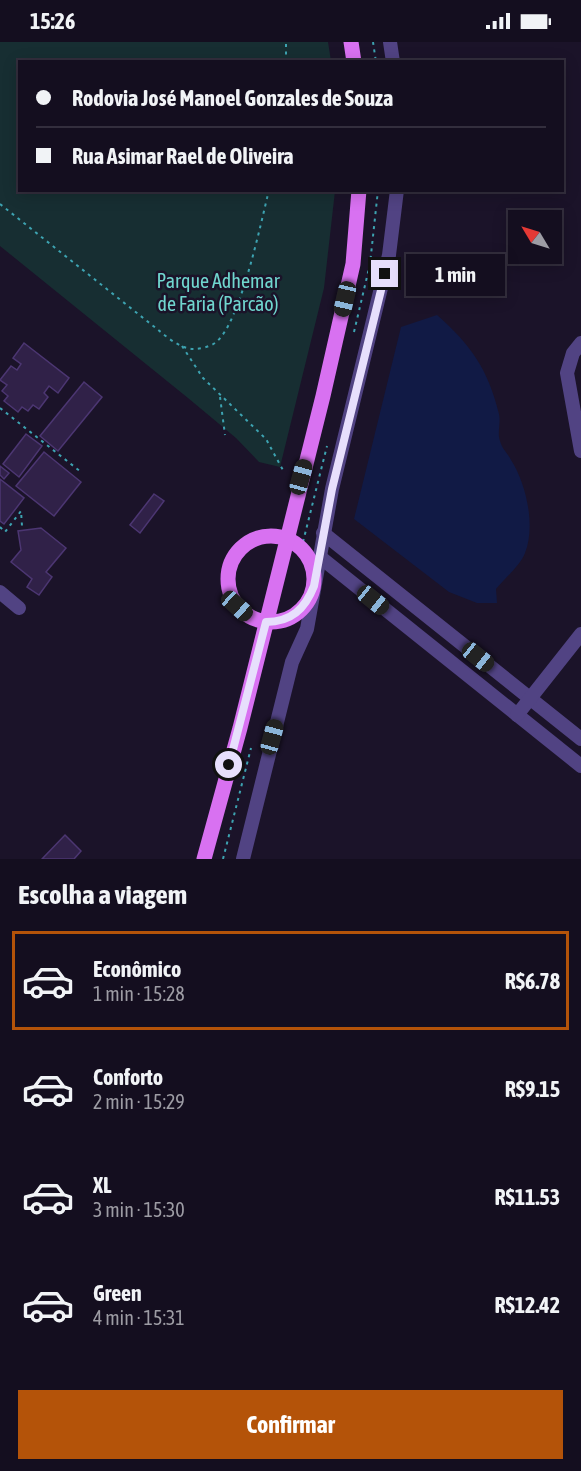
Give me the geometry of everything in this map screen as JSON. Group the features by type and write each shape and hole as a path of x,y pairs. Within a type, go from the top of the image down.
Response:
{"main road":[{"path":"351,42 354,60"},
{"path":"204,859 323,396 349,282 359,192"},
{"path":"273,536 285,538 301,548 309,558 314,572 314,586 309,599 300,611 282,621 266,622 248,616 237,606 230,594 227,581 229,567 235,554 246,544 259,537 273,536"}],"street":[{"path":"390,42 393,60"},
{"path":"243,859 292,662 307,630 323,533 381,293 397,192"},
{"path":"578,352 567,373 577,408 581,451"},
{"path":"323,533 581,739"},
{"path":"320,557 581,766"},
{"path":"0,592 20,608"},
{"path":"517,715 581,634"}],"path":[{"path":"286,42 286,60"},
{"path":"373,42 376,60"},
{"path":"182,346 204,348 216,342 223,333 244,283 268,192"},
{"path":"0,204 182,346 203,378 266,439 284,472"},
{"path":"220,396 225,435"},
{"path":"0,408 81,472"},
{"path":"0,527 5,532 21,511 22,526"}],"green space":[{"name":"Parque Adhemar de Faria (Parcão)","path":"0,42 328,42 331,60 18,60 18,192 335,192 324,288 280,467 259,462 236,438 0,246"}],"water":[{"path":"437,315 469,348 484,371 499,414 501,444 521,480 528,505 530,530 525,553 496,589 497,603 477,603 449,592 354,519 401,327"}],"building":[{"path":"24,343 69,378 58,393 49,386 44,393 48,397 39,409 33,405 28,411 22,407 18,412 4,401 8,396 2,391 7,385 0,380 11,366 17,370 21,364 13,358"},
{"path":"84,382 102,397 58,451 40,436"},
{"path":"26,434 42,446 19,477 3,464"},
{"path":"44,452 81,482 54,516 16,486"},
{"path":"0,466 9,473 4,479 0,475"},
{"path":"0,479 24,498 4,524 0,521"},
{"path":"154,494 164,501 140,533 130,525"},
{"path":"41,528 66,548 46,572 52,577 39,595 27,587 32,579 11,562 21,550 18,531"},
{"path":"65,835 81,851 74,859 42,859"}],"route":[{"path":"229,765 266,622 282,621 300,611 309,599 314,586 332,489 385,274"}]}
